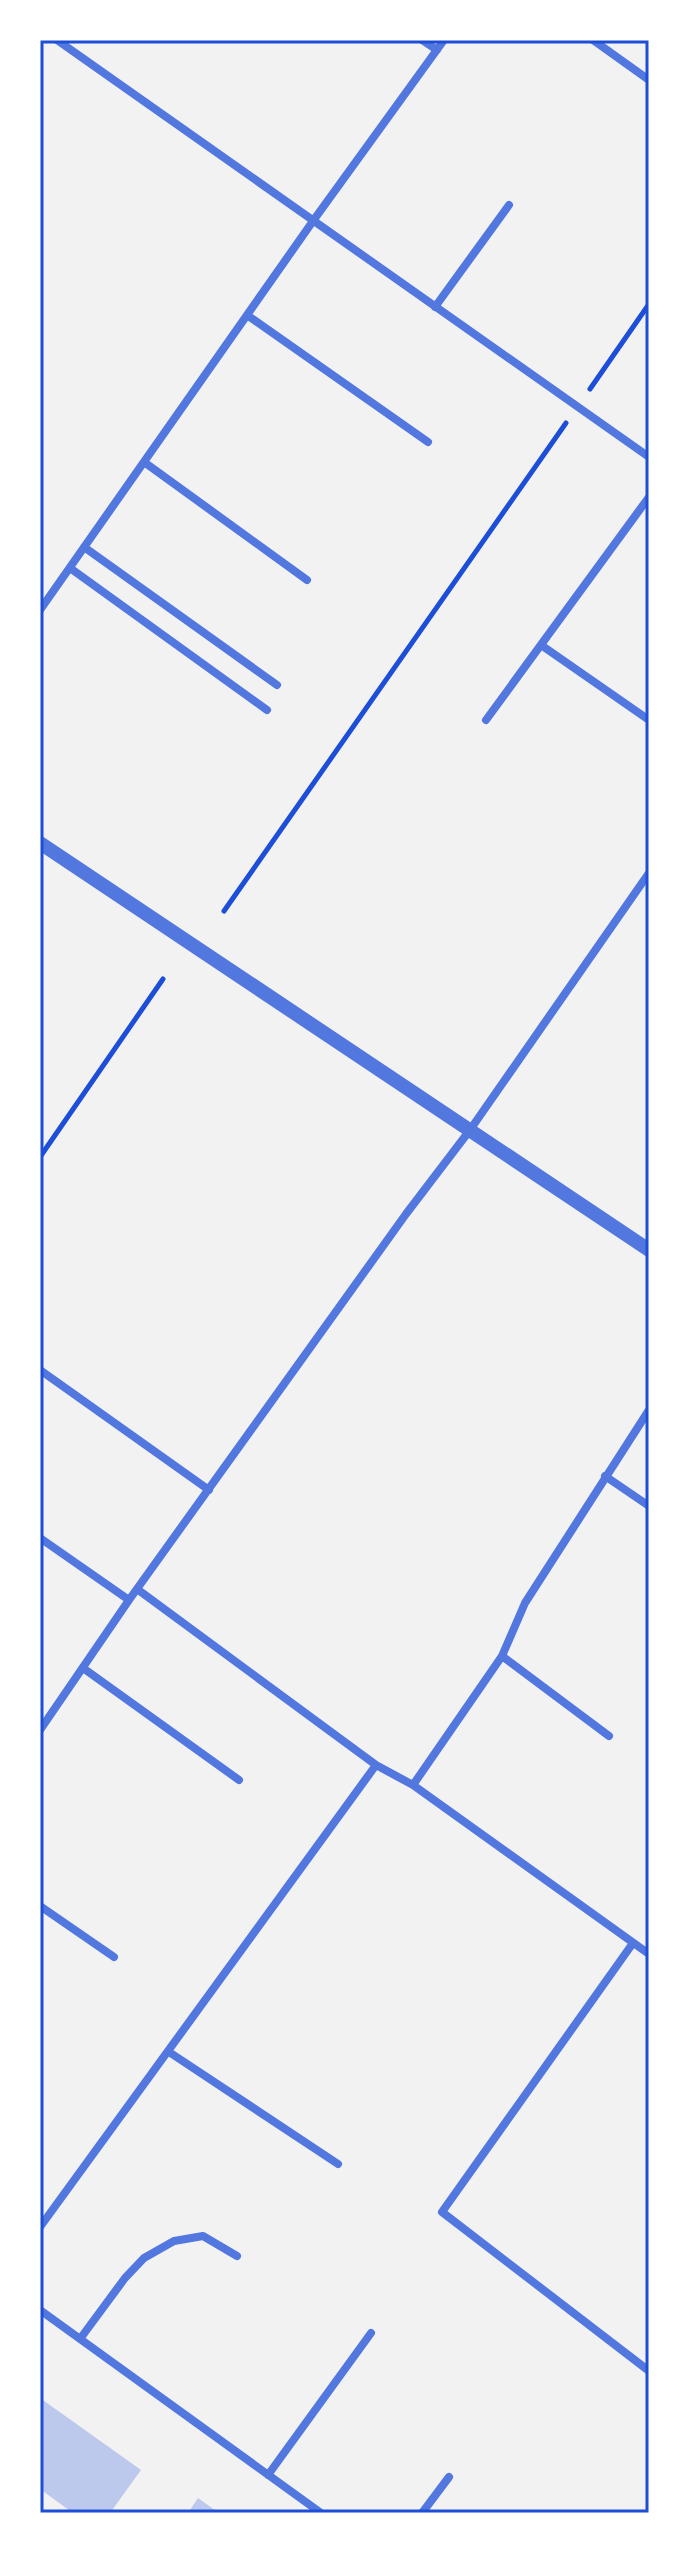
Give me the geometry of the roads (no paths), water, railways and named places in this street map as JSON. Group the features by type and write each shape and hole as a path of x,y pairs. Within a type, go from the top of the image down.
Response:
{"street":[{"path":"57,40 649,457"},
{"path":"422,40 437,50"},
{"path":"40,610 444,40"},
{"path":"593,40 649,80"},
{"path":"435,307 509,205"},
{"path":"247,315 428,442"},
{"path":"144,462 307,580"},
{"path":"486,720 649,497"},
{"path":"84,547 277,685"},
{"path":"70,568 267,710"},
{"path":"541,645 649,720"},
{"path":"40,843 649,1250"},
{"path":"40,1730 129,1600 406,1214 470,1130 649,873"},
{"path":"40,1371 209,1490"},
{"path":"413,1785 502,1656 525,1603 649,1410"},
{"path":"605,1476 649,1506"},
{"path":"40,1538 129,1600"},
{"path":"137,1589 376,1765 413,1785 646,1952 649,1940"},
{"path":"502,1656 609,1736"},
{"path":"83,1668 239,1780"},
{"path":"40,2227 376,1765"},
{"path":"40,1906 114,1957"},
{"path":"633,1943 442,2212 649,2371"},
{"path":"169,2052 338,2164"},
{"path":"80,2339 125,2278 144,2258 174,2241 203,2236 237,2256"},
{"path":"40,2310 321,2513"},
{"path":"268,2475 371,2333"},
{"path":"422,2513 449,2477"}]}
